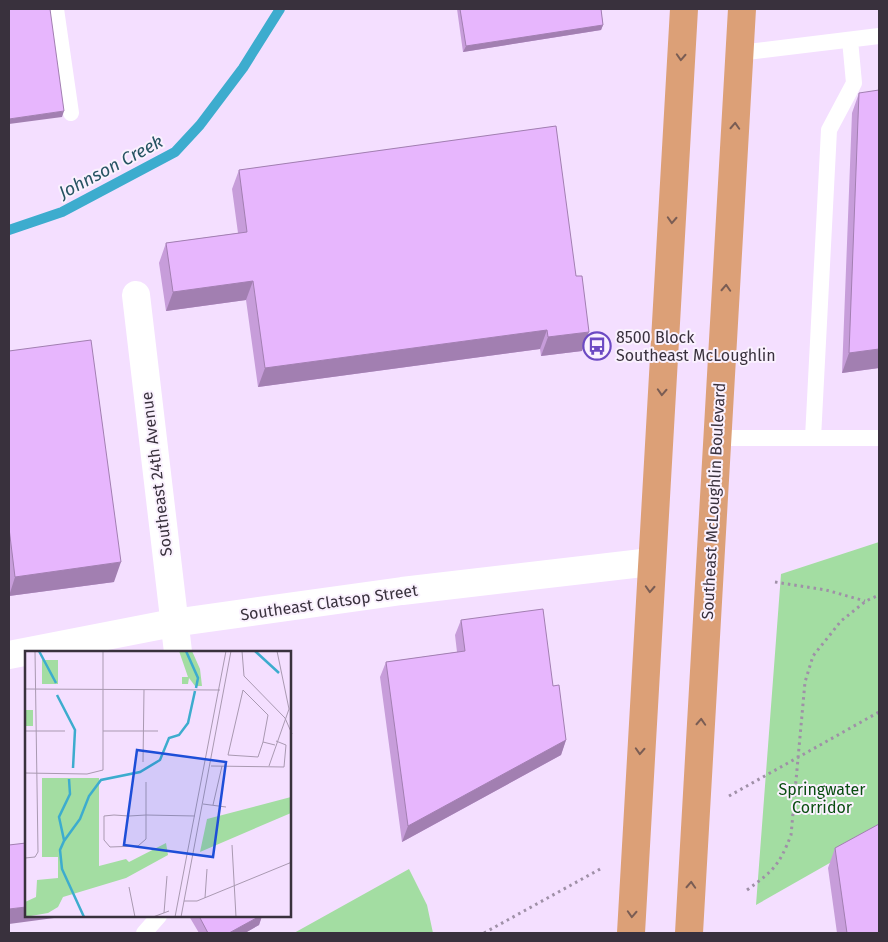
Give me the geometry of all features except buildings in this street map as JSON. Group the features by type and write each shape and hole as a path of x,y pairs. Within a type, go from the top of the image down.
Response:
{"highway":[{"path":"631,933 684,9"},
{"name":"Southeast McLoughlin Boulevard","path":"688,933 742,9"}],"street":[{"name":"Southeast 24th Avenue","path":"136,295 178,651"},
{"name":"Southeast Clatsop Street","path":"30,651 174,623 402,591 652,562"},
{"name":"Southeast Clatsop Street","path":"9,655 25,652"}],"lane":[{"path":"56,9 71,113"},
{"path":"739,53 879,36"},
{"path":"813,438 829,130 854,83 850,40"},
{"path":"717,438 879,438"},
{"path":"144,933 158,917"}],"path":[{"path":"775,582 826,590 866,601"},
{"path":"747,890 774,870 783,856 791,835 804,682 813,656 841,621 866,601 879,595"}],"green space":[{"name":"Springwater Corridor","path":"879,542 879,835 756,905 781,574"},
{"path":"409,869 427,905 433,933 294,933"}],"waterway":[{"name":"Johnson Creek","path":"9,230 62,212 175,152 200,125 243,68 280,9"}],"place":[{"name":"8500 Block Southeast McLoughlin","path":"597,346"}]}
